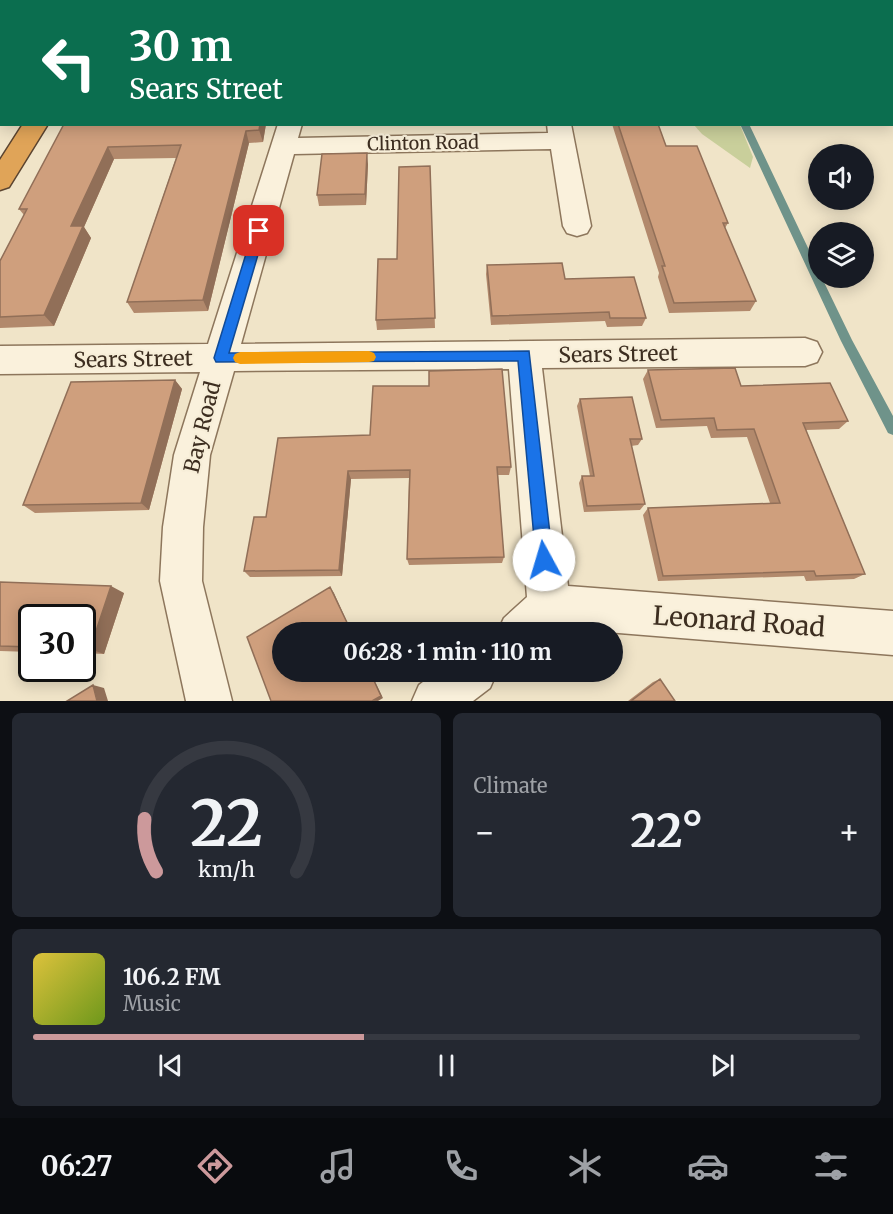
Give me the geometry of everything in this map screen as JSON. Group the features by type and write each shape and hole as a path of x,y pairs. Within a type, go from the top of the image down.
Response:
{"highway":[{"path":"0,181 35,126"}],"street":[{"name":"Clinton Road","path":"287,135 560,133"},
{"path":"560,133 577,226"},
{"name":"Bay Road","path":"209,701 181,580 183,527 192,455 287,135"},
{"name":"Sears Street","path":"0,360 805,352"},
{"path":"524,355 534,619"},
{"name":"Leonard Road","path":"534,619 893,633"},
{"path":"435,701 461,682"}],"green space":[{"path":"695,126 740,126 753,157 750,168 702,134"}],"building":[{"path":"63,126 260,126 259,130 246,131 203,300 127,302 181,145 108,147 71,226 83,226 44,315 0,317 0,261 27,209 19,209"},
{"path":"619,126 659,126 666,146 697,146 728,223 723,223 756,301 674,303 662,266 665,266"},
{"path":"367,153 365,194 317,195 322,154"},
{"path":"430,166 435,318 376,320 378,259 397,259 399,167"},
{"path":"562,263 565,279 634,277 646,318 610,318 609,312 492,316 487,265"},
{"path":"735,368 741,386 830,383 848,421 803,423 865,574 816,576 814,571 663,576 648,508 780,503 754,429 717,430 714,418 661,420 648,370"},
{"path":"502,369 511,467 497,467 504,557 407,559 410,470 348,471 339,570 244,571 254,517 266,517 278,438 370,435 373,386 429,386 429,371"},
{"path":"175,380 141,503 23,505 71,382"},
{"path":"632,397 642,439 630,439 645,504 587,506 582,476 594,476 580,399"},
{"path":"0,582 111,586 96,631 96,604 18,604 18,647 0,646"},
{"path":"330,587 347,622 272,622 272,682 375,682 381,696 372,701 271,701 247,637"},
{"path":"660,679 675,701 631,701"},
{"path":"93,685 97,701 67,701"}],"waterway":[{"path":"745,126 847,341 893,429"}],"slow traffic":[{"path":"240,358 369,357"}],"route":[{"path":"259,231 221,358 524,355 544,560"}]}
